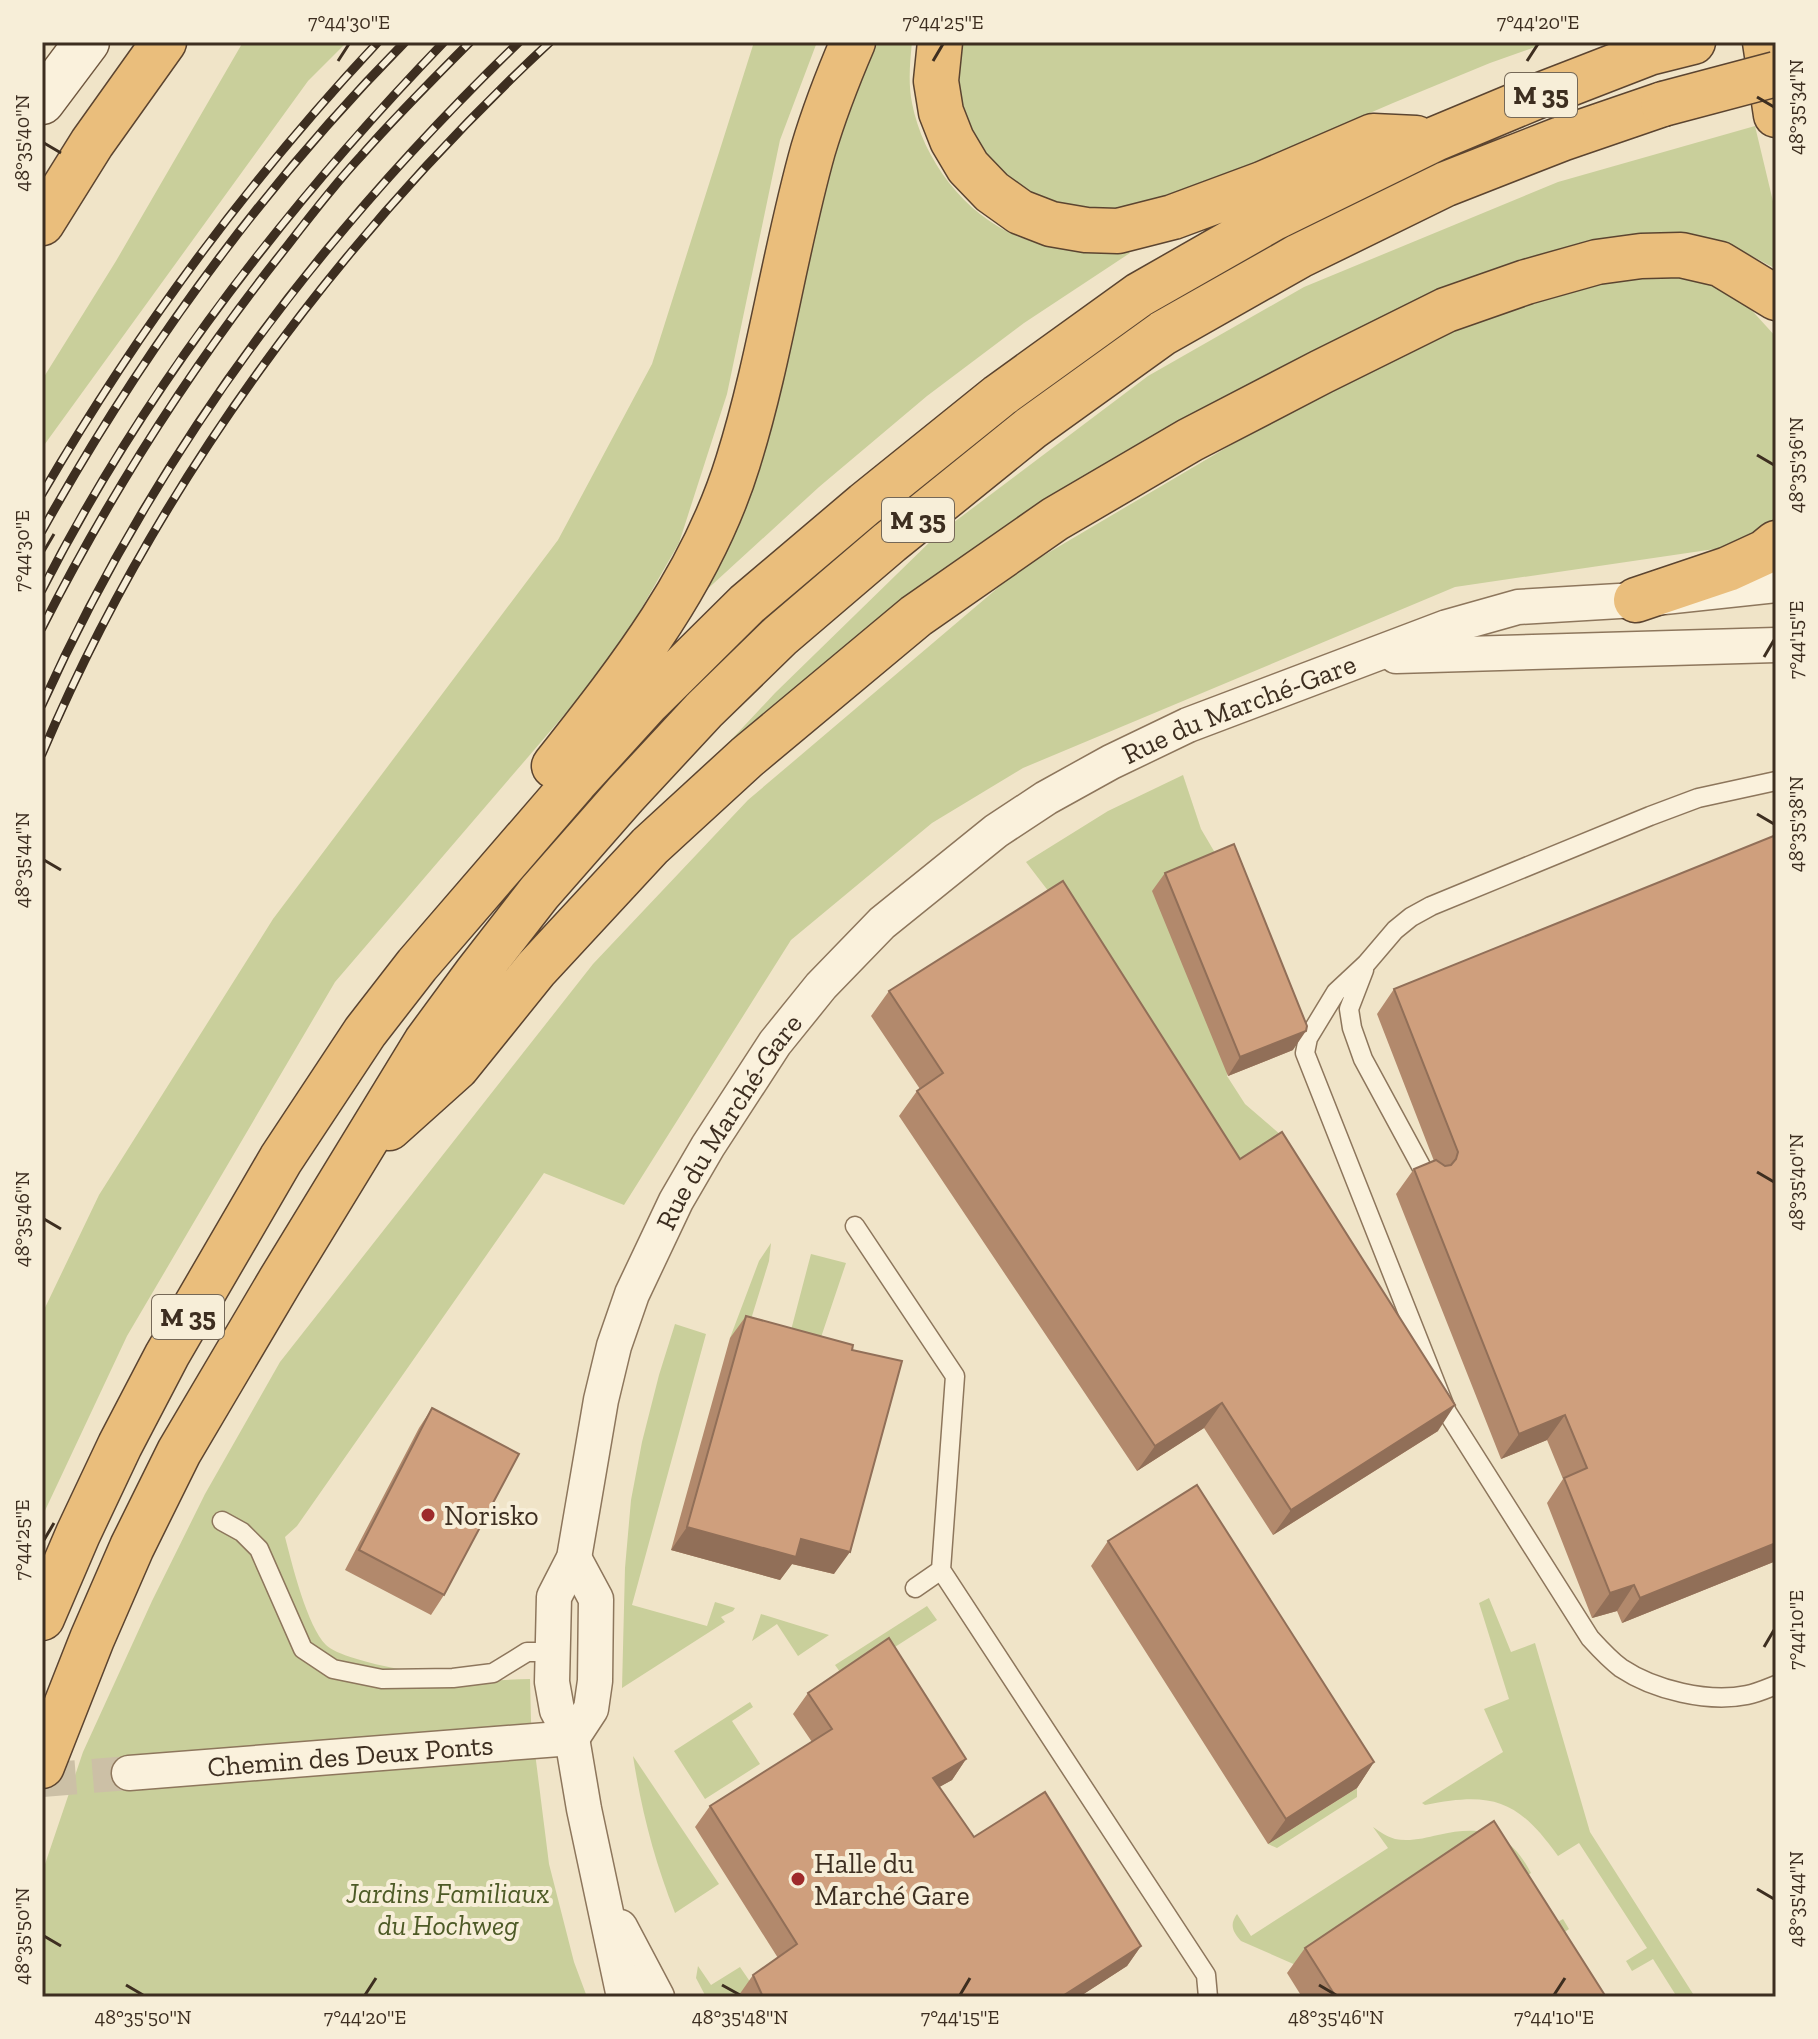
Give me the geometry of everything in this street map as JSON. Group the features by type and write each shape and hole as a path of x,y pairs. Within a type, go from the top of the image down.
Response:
{"highway":[{"path":"42,223 92,143 164,42"},
{"path":"417,965 480,862 657,629 706,547 738,463 813,150 830,95 853,42"},
{"path":"940,42 936,81 941,112 952,140 968,167 992,192 1020,212 1051,224 1118,231 1173,217 1247,190 1373,136 1435,139"},
{"name":"M 35","path":"42,1618 120,1445 167,1355 281,1159 365,1032 417,965 606,747 736,615 987,405 1139,295 1274,218 1435,139 1649,53 1693,42"},
{"path":"1749,42 1775,97"},
{"path":"1765,42 1775,97"},
{"name":"M 35","path":"42,1766 132,1547 179,1452 426,1042 539,893 704,710 780,636 1031,428 1163,333 1299,256 1446,184 1561,139 1663,104 1775,97"},
{"path":"352,1161 457,1067 536,969 650,846 747,757 916,616 1055,519 1190,440 1446,310 1526,282 1597,262 1681,255 1720,264 1776,298"},
{"path":"1720,264 1776,318"},
{"path":"1636,600 1728,569 1765,552 1776,543"}],"main road":[{"path":"42,102 87,42"}],"street":[{"name":"Rue du Marché-Gare","path":"624,1997 572,1738 557,1710 552,1682 554,1597 574,1558 601,1400 614,1346 632,1294 676,1201 708,1146 775,1043 821,986 882,923 996,831 1046,798 1111,762 1188,725 1447,627 1518,607 1636,600 1776,585"},
{"path":"1372,657 1776,645"},
{"path":"572,1738 591,1709 595,1681 596,1599 574,1558"},
{"name":"Chemin des Deux Ponts","path":"129,1773 572,1738"},
{"name":"Rue du Marché-Gare","path":"601,1891 657,1997"}],"lane":[{"path":"1776,781 1698,798 1431,906 1411,917 1336,992 1308,1038 1305,1053 1447,1412 1590,1638 1623,1669 1679,1691 1705,1697 1730,1698 1776,1685"},
{"path":"1366,964 1349,1009 1352,1028 1363,1059 1428,1179"},
{"path":"855,1226 955,1376 941,1570 1206,1975 1208,1997"},
{"path":"222,1521 242,1532 259,1549 303,1649 333,1669 382,1679 453,1678 493,1673 527,1652 552,1652"},
{"path":"915,1588 941,1570"}],"green space":[{"path":"243,42 347,42 308,81 42,448 42,380 116,261"},
{"path":"754,42 817,42 780,140 727,394 679,543 613,658 335,982 127,1336 42,1517 42,1314 99,1195 273,919 558,540 652,364"},
{"path":"862,42 912,42 911,95 926,145 949,183 981,215 1031,241 1070,246 1123,247 1130,253 1024,323 927,396 819,487 702,594"},
{"path":"955,42 1549,42 1393,103 1177,196 1122,209 1087,213 1056,208 1002,180 962,129 952,70"},
{"path":"1755,126 1776,214 1776,269 1737,248 1680,238 1405,311 687,787 775,693 937,535 1148,376 1304,287 1558,182"},
{"name":"Jardins Familiaux du Hochweg","path":"1650,273 1702,279 1747,305 1776,337 1776,524 1742,545 1455,587 1023,768 932,823 791,940 624,1205 544,1173 297,1526 285,1537 313,1624 326,1645 337,1652 376,1664 447,1677 530,1679 531,1721 549,1864 574,1962 587,1997 42,1997 42,1873 83,1752 205,1494 280,1362 593,964 748,800 1019,570 1287,412 1476,317 1604,277"},
{"path":"1183,775 1201,829 1221,863 1227,1076 1245,1104 1282,1136 1258,1146 1265,1157 1223,1184 1049,892 1026,862 1108,811"},
{"path":"771,1243 769,1261 748,1329 730,1338 759,1261"},
{"path":"811,1254 846,1263 813,1361 785,1353"},
{"path":"675,1324 706,1334 632,1605 707,1626 715,1602 735,1608 721,1617 725,1622 622,1688 625,1568 631,1500 642,1442"},
{"path":"1489,1598 1511,1652 1535,1643 1590,1832 1695,1997 1677,1997 1653,1959 1632,1971 1626,1961 1647,1948 1579,1843 1558,1856 1530,1822 1502,1804 1469,1799 1422,1803 1503,1752 1484,1709 1509,1699 1479,1603"},
{"path":"927,1606 937,1620 845,1679 835,1665"},
{"path":"761,1614 829,1635 798,1656 777,1624 752,1641"},
{"path":"750,1702 753,1707 732,1721 760,1764 705,1799 674,1751"},
{"path":"633,1756 719,1884 675,1913 650,1836"},
{"path":"1357,1788 1357,1797 1277,1848 1268,1844"},
{"path":"1373,1827 1400,1840 1468,1831 1493,1834 1504,1840 1522,1859 1531,1873 1523,1878 1552,1925 1563,1919 1569,1929 1541,1948 1298,1966 1238,1938 1233,1925 1237,1914 1251,1936 1388,1848"},
{"path":"698,1966 711,1985 740,1967 753,1986 739,1997 706,1997 696,1978"}],"building":[{"path":"1776,835 1776,1543 1640,1598 1634,1585 1610,1593 1564,1478 1587,1468 1565,1415 1519,1434 1414,1169 1436,1160 1445,1166 1451,1165 1458,1152 1394,989"},
{"path":"1234,844 1307,1026 1306,1031 1240,1057 1165,873"},
{"path":"1063,881 1240,1159 1282,1132 1455,1405 1291,1510 1222,1403 1155,1446 917,1091 943,1073 889,991"},
{"path":"746,1316 853,1345 852,1350 902,1361 850,1552 801,1539 796,1557 687,1527"},
{"name":"Norisko","path":"432,1408 519,1454 444,1595 359,1550"},
{"path":"1197,1485 1374,1762 1286,1819 1108,1541"},
{"path":"889,1638 966,1759 933,1778 974,1837 1045,1792 1141,1946 1061,1997 763,1997 753,1975 797,1944 710,1806 832,1729 808,1693"},
{"path":"1494,1821 1606,1997 1336,1997 1305,1948"}],"tunnel":[{"path":"42,1780 129,1773"}],"railway":[{"path":"42,494 116,374 197,259 284,148 378,42"},
{"path":"42,531 120,400 207,274 302,155 405,42"},
{"path":"42,590 126,441 223,301 329,168 444,42"},
{"path":"42,628 125,478 219,336 342,178 470,42"},
{"path":"42,705 87,612 136,522 249,351 311,269 377,190 519,42"},
{"path":"42,754 88,654 139,557 196,463 258,372 325,284 396,199 471,119 550,42"}],"place":[{"name":"Norisko","path":"428,1515"},
{"name":"Halle du Marché Gare","path":"798,1879"}]}
